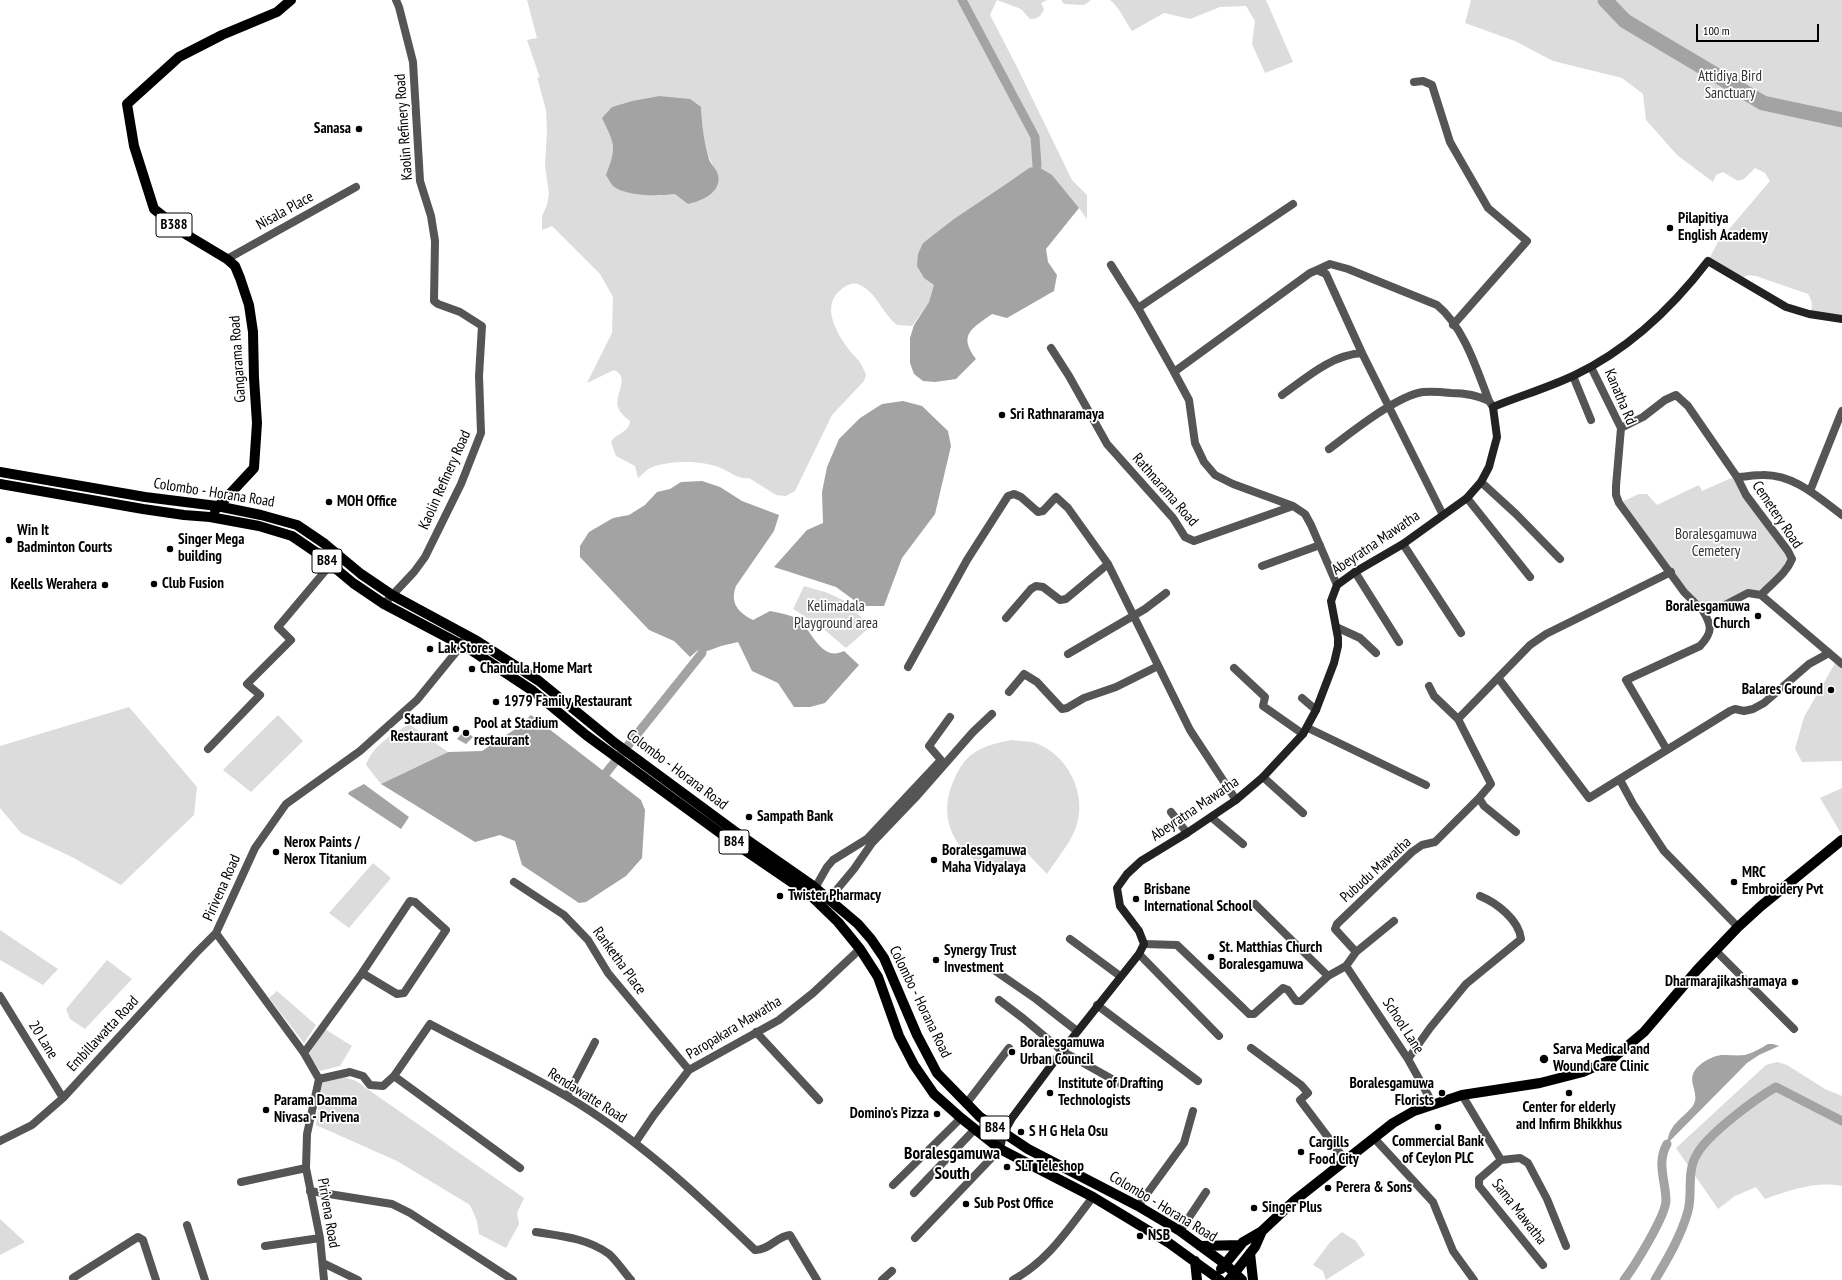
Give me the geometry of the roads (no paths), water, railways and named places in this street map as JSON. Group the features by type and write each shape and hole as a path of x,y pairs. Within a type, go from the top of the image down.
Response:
{"main road":[{"name":"Gangarama Road","path":"210,516 217,506 254,468 257,423 254,378 254,332 249,305 235,266 227,259 187,235 154,209 134,146 127,104 179,57 222,35 277,12 291,0"},
{"name":"Colombo - Horana Road","path":"0,472 186,503 217,506 261,515 297,525 325,544 361,574 392,595 466,635 540,681 612,746 727,838 809,894 838,922 860,949 878,977 899,1036 914,1065 934,1094 961,1118 1000,1149 1093,1198 1169,1242 1195,1261 1215,1279"},
{"name":"Colombo - Horana Road","path":"0,484 184,515 210,516 259,526 292,536 332,564 353,582 384,604 471,650 532,691 586,735 612,746"},
{"path":"96,500 98,489"},
{"name":"Colombo - Horana Road","path":"631,761 815,888 858,924 878,948 894,980 917,1035 937,1073 980,1117 1003,1134 1028,1149 1138,1206 1180,1232 1224,1264"},
{"path":"1215,1279 1224,1264 1240,1245 1262,1231 1294,1201 1374,1138 1409,1114 1433,1104 1462,1095 1540,1083 1582,1072 1607,1063 1644,1032 1715,950 1738,927 1766,902 1842,840"},
{"path":"1235,1278 1262,1231"},
{"path":"1200,1246 1240,1245"},
{"path":"1250,1253 1253,1280"},
{"path":"1195,1261 1197,1280"},
{"name":"B84","path":"1224,1264 1235,1278"}],"street":[{"name":"Kaolin Refinery Road","path":"384,604 414,572 425,557 461,484 482,429 479,376 482,326 460,312 438,304 434,301 435,241 431,216 420,181 413,62 396,0"},
{"path":"1414,82 1422,81 1432,86 1450,142 1488,208 1527,241 1453,325"},
{"name":"Nisala Place","path":"227,259 356,187"},
{"path":"1138,308 1293,204"},
{"path":"1329,449 1390,406 1412,395 1423,392 1459,393 1479,396 1491,404 1542,390 1574,376 1591,367 1627,342 1669,308 1693,282 1708,261 1786,307 1809,314 1842,319"},
{"name":"Abeyratna Mawatha","path":"1144,944 1140,931 1120,906 1117,888 1130,871 1141,861 1188,833 1236,800 1263,777 1306,731 1316,710 1334,663 1338,638 1331,601 1337,585 1355,572 1403,544 1467,498 1481,482 1489,466 1497,437 1491,404 1472,357 1446,313 1437,305 1348,269 1330,264 1310,273 1174,372"},
{"path":"1110,266 1138,308 1189,400 1195,443 1204,462 1215,475 1233,484 1293,506 1305,514 1337,585"},
{"path":"1317,270 1326,274 1362,353 1390,406 1401,434 1443,515"},
{"name":"Rathnarama Road","path":"1050,348 1069,376 1107,444 1173,518 1185,537 1194,541 1293,506"},
{"path":"1282,396 1318,369 1349,354 1362,353"},
{"name":"Kanatha Rd","path":"1591,367 1621,428 1616,495 1619,503 1671,572 1684,592 1703,611"},
{"path":"1574,376 1591,420"},
{"path":"1621,428 1643,417 1665,400 1676,395 1688,406 1737,477 1762,475 1779,476 1788,479 1810,491 1842,515"},
{"path":"1810,491 1842,411"},
{"name":"Cemetery Road","path":"1737,477 1746,496 1788,551 1792,559 1788,568 1761,594"},
{"path":"1481,482 1516,514 1560,559"},
{"path":"908,667 967,560 1008,496 1014,494 1021,497 1038,512 1043,511 1056,497 1068,508 1108,564 1132,617 1190,730 1236,800"},
{"path":"1467,498 1530,576"},
{"path":"1403,544 1461,633"},
{"path":"1262,566 1320,545"},
{"path":"208,749 260,694 247,684 291,640 278,627 332,564"},
{"path":"1006,618 1031,589 1036,586 1043,586 1060,600 1066,599 1108,564"},
{"path":"1355,572 1400,642"},
{"path":"1458,719 1499,679 1530,645 1546,634 1671,572"},
{"path":"1068,654 1145,609 1166,593"},
{"path":"1667,750 1626,680 1700,646 1711,630 1703,611 1725,605 1748,593 1761,594 1842,664"},
{"path":"1336,627 1360,638 1376,653"},
{"name":"Pirivena Road","path":"324,1280 320,1238 306,1168 307,1134 319,1079 304,1052 216,933 255,848 286,804 360,751 417,700 461,646 466,635"},
{"path":"1499,679 1589,798 1730,711 1735,709 1744,711 1753,709 1764,703 1809,664 1829,653"},
{"path":"1009,692 1024,674 1037,682 1062,709 1067,708 1084,698 1116,687 1158,666"},
{"path":"1234,668 1265,697 1263,706 1306,731 1426,785"},
{"path":"1429,686 1434,696 1458,719 1490,784 1479,798 1484,806 1516,832"},
{"path":"1302,698 1316,710"},
{"path":"829,899 854,869 872,843 915,798 973,732 992,714"},
{"path":"815,888 827,867 833,860 867,839 941,760 929,746 950,717"},
{"path":"1263,777 1303,813"},
{"path":"1620,780 1633,804 1664,851 1738,927"},
{"name":"Pubudu Mawatha","path":"1356,952 1335,929 1337,924 1416,848 1435,842 1479,798"},
{"path":"1171,812 1188,833"},
{"path":"1211,818 1243,844"},
{"name":"Ranketha Place","path":"514,882 564,915 588,940 608,973 689,1070"},
{"path":"1408,1059 1430,1028 1466,984 1521,939 1520,930 1503,911 1491,901 1480,896"},
{"path":"304,1052 362,973 410,901 415,902 446,930 404,993 397,994 362,973"},
{"path":"1255,904 1328,976"},
{"path":"915,1238 1000,1149 1003,1134 1012,1118 1097,1005 1139,954 1144,944 1177,944 1249,1014 1254,1014 1283,988 1288,990 1296,1001 1300,1001 1328,976 1346,966 1356,952 1394,921"},
{"name":"Embillawatta Road","path":"0,1141 32,1125 63,1098 216,933"},
{"path":"1070,938 1120,976"},
{"name":"Paropakara Mawatha","path":"635,1143 654,1115 689,1070 779,1020 813,993 860,949"},
{"path":"1715,950 1794,1029"},
{"path":"1139,954 1219,1036"},
{"name":"School Lane","path":"1346,966 1408,1059 1433,1104"},
{"path":"991,968 1036,999 1077,1031"},
{"name":"20 Lane","path":"0,996 63,1098"},
{"path":"999,1000 1062,1051 1118,1083"},
{"path":"1097,1005 1198,1080"},
{"name":"Rendawatte Road","path":"319,1079 350,1072 363,1076 370,1085 383,1086 394,1076 430,1024 567,1096 635,1143 711,1207 755,1250 760,1251 783,1235 790,1235 817,1280"},
{"path":"756,1032 819,1100"},
{"path":"567,1096 595,1042"},
{"path":"966,1104 1009,1048"},
{"path":"1251,1048 1301,1085 1308,1093 1300,1100 1346,1161"},
{"path":"394,1076 520,1168"},
{"name":"Sama Mawatha","path":"1462,1095 1501,1160"},
{"path":"1138,1206 1184,1143 1193,1111"},
{"path":"893,1185 961,1118"},
{"path":"914,1193 975,1129"},
{"path":"1374,1138 1433,1202 1453,1251 1474,1280"},
{"name":"Sama Mawatha","path":"1543,1265 1479,1186 1479,1179 1501,1160 1520,1158 1528,1164 1547,1199 1566,1246"},
{"path":"241,1182 306,1168"},
{"path":"310,1191 392,1204 410,1213 513,1280"},
{"path":"1180,1232 1206,1192"},
{"path":"1013,1280 1030,1271 1049,1254 1093,1198"},
{"path":"187,1225 205,1280"},
{"path":"536,1232 571,1237 590,1244 610,1255 631,1280"},
{"path":"73,1278 138,1237 144,1240 156,1280"},
{"path":"265,1246 320,1238"},
{"path":"323,1263 358,1280"},
{"path":"882,1280 892,1271"}],"waterway":[{"path":"962,0 1035,137 1037,166"},
{"path":"1605,0 1625,21 1763,103 1842,120"},
{"path":"606,773 702,653"},
{"path":"1655,1280 1674,1247 1682,1229 1688,1211 1692,1168 1697,1154 1721,1127 1745,1108 1776,1087 1842,1121"},
{"path":"1624,1280 1648,1242 1664,1208 1666,1194 1662,1172 1662,1158 1667,1144"}],"place":[{"name":"Sanasa","path":"359,129"},
{"name":"Pilapitiya English Academy","path":"1670,228"},
{"name":"Sri Rathnaramaya","path":"1002,415"},
{"name":"MOH Office","path":"329,502"},
{"name":"Win It Badminton Courts","path":"9,540"},
{"name":"Singer Mega building","path":"170,549"},
{"name":"Club Fusion","path":"154,584"},
{"name":"Keells Werahera","path":"105,585"},
{"name":"Boralesgamuwa Church","path":"1758,616"},
{"name":"Lak Stores","path":"430,649"},
{"name":"Chandula Home Mart","path":"472,669"},
{"name":"Balares Ground","path":"1831,690"},
{"name":"1979 Family Restaurant","path":"496,702"},
{"name":"Stadium Restaurant","path":"456,729"},
{"name":"Pool at Stadium restaurant","path":"466,733"},
{"name":"Sampath Bank","path":"749,817"},
{"name":"Nerox Paints / Nerox Titanium","path":"276,852"},
{"name":"Boralesgamuwa Maha Vidyalaya","path":"934,860"},
{"name":"MRC Embroidery Pvt","path":"1734,882"},
{"name":"Twister Pharmacy","path":"780,896"},
{"name":"Brisbane International School","path":"1136,899"},
{"name":"St. Matthias Church Boralesgamuwa","path":"1211,957"},
{"name":"Synergy Trust Investment","path":"936,960"},
{"name":"Dharmarajikashramaya","path":"1795,982"},
{"name":"Boralesgamuwa Urban Council","path":"1012,1052"},
{"name":"Sarva Medical and Wound Care Clinic","path":"1544,1059"},
{"name":"Institute of Drafting Technologists","path":"1050,1093"},
{"name":"Boralesgamuwa Florists","path":"1442,1093"},
{"name":"Center for elderly and Infirm Bhikkhus","path":"1569,1093"},
{"name":"Parama Damma Nivasa - Privena","path":"266,1110"},
{"name":"Domino's Pizza","path":"937,1114"},
{"name":"Commercial Bank of Ceylon PLC","path":"1438,1127"},
{"name":"S H G Hela Osu","path":"1021,1132"},
{"name":"Cargills Food City","path":"1301,1152"},
{"name":"SLT Teleshop","path":"1007,1167"},
{"name":"Perera & Sons","path":"1328,1188"},
{"name":"Sub Post Office","path":"966,1204"},
{"name":"Singer Plus","path":"1254,1208"},
{"name":"NSB","path":"1140,1236"}],"district":[{"name":"Boralesgamuwa South","path":"952,1164"}],"park label":[{"name":"Attidiya Bird Sanctuary","path":"1730,86"},
{"name":"Boralesgamuwa Cemetery","path":"1716,544"},
{"name":"Kelimadala Playground area","path":"836,616"}]}
